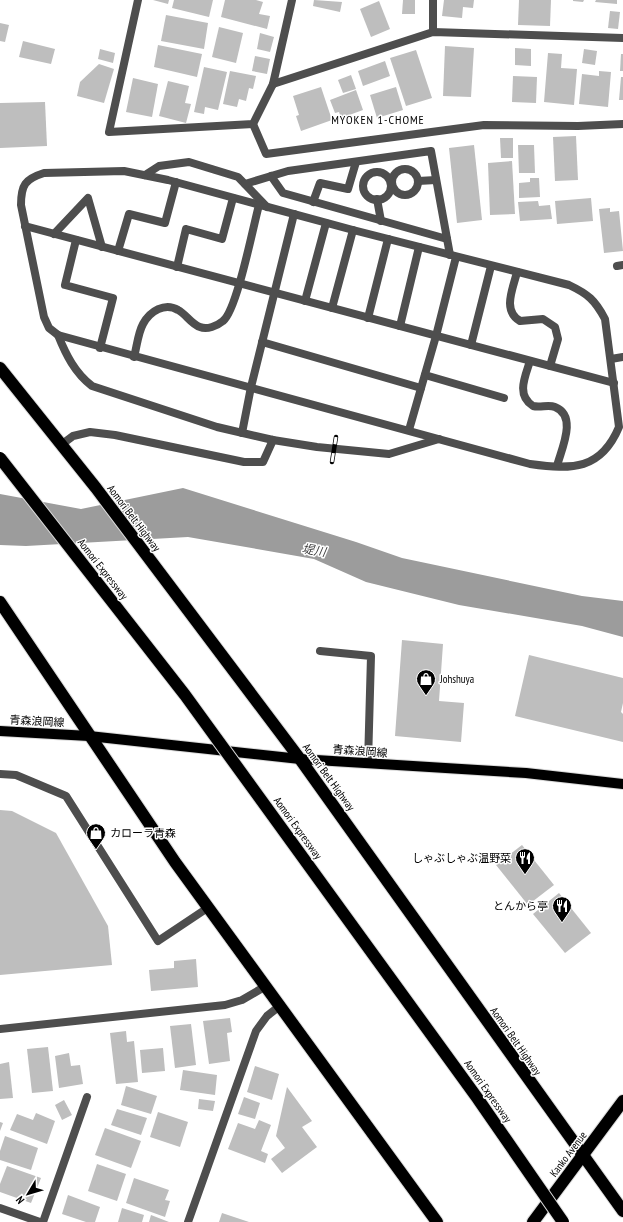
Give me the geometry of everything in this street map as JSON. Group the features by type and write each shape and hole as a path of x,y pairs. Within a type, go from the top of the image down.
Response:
{"highway":[{"name":"Aomori Belt Highway","path":"0,368 61,445 300,759 623,1211"},
{"name":"Aomori Expressway","path":"0,458 185,695 478,1099 563,1222"},
{"path":"0,602 89,736 209,907 437,1222"},
{"name":"Kanko Avenue","path":"533,1222 623,1101"}],"main road":[{"name":"青森浪岡線","path":"0,731 89,736 300,759 526,773 623,784"}],"street":[{"path":"138,0 110,132 253,124"},
{"path":"292,0 272,84 253,124 266,154 484,125 578,126 623,124"},
{"path":"433,0 433,32"},
{"path":"272,84 433,32 623,38"},
{"path":"245,184 288,171 431,151 447,239 453,256 436,336 409,430"},
{"path":"145,175 159,166 189,162 238,177 263,206"},
{"path":"313,202 320,182 348,189 356,162"},
{"path":"418,181 417,177 411,171 403,169 393,176 392,184 386,196 377,199 369,196 364,189 367,176 375,172 384,173 392,184 396,192 404,196 413,193 418,186 418,181"},
{"path":"124,171 145,175 569,285 588,294 598,306 605,319 614,383 618,427 612,442 602,455 587,463 557,466 530,464 251,387 100,348 58,335 49,328 44,317 21,205 21,194 24,185 31,177 44,173 124,171"},
{"path":"271,176 283,193 447,239"},
{"path":"418,181 436,180"},
{"path":"118,251 129,214 165,223 176,182"},
{"path":"54,234 88,198 102,247"},
{"path":"177,267 186,229 222,239 233,198"},
{"path":"377,199 380,220"},
{"path":"134,356 142,324 152,313 160,308 169,306 182,312 199,327 211,327 223,321 229,314 263,206"},
{"path":"242,433 251,387 294,214"},
{"path":"305,301 326,223"},
{"path":"25,226 614,383"},
{"path":"332,308 353,230"},
{"path":"368,318 388,239"},
{"path":"76,240 65,285 113,298 100,348"},
{"path":"400,326 418,247"},
{"path":"471,345 491,266"},
{"path":"517,272 510,308 514,317 520,321 543,319 555,327 558,339 550,366"},
{"path":"58,335 75,368 92,386 217,427 273,440 334,449 389,454 440,439"},
{"path":"262,342 421,388"},
{"path":"611,359 623,357"},
{"path":"530,361 523,386 525,398 533,406 550,406 557,408 566,421 567,430 557,466"},
{"path":"425,375 504,398"},
{"path":"61,445 73,436 90,432 115,435 244,462 263,462 273,440"},
{"path":"320,651 371,656 368,763"},
{"path":"0,774 16,775 66,796 158,941 209,907"},
{"path":"0,1029 225,1005 242,1000 266,986"},
{"path":"188,1222 256,1031 267,1016 281,1005"},
{"path":"0,1208 41,1222 87,1097"}],"water":[{"name":"堤川","path":"183,488 356,542 402,558 582,596 623,601 623,637 582,626 459,605 366,582 314,559 188,537 26,546 0,545 0,494 81,509"}],"building":[{"path":"153,0 169,0 168,4"},
{"path":"174,0 213,0 209,17 172,8"},
{"path":"225,0 256,0 263,2 259,14 270,16 267,29 221,17"},
{"path":"314,0 342,2 340,12 313,6"},
{"path":"403,0 415,0 415,14 402,14"},
{"path":"444,0 474,0 473,8 463,7 462,18 442,16"},
{"path":"519,0 551,0 550,26 518,25"},
{"path":"573,0 584,0 583,2"},
{"path":"596,0 617,0 617,4 595,2"},
{"path":"379,1 390,29 371,37 360,9"},
{"path":"610,11 620,12 618,29 608,28"},
{"path":"166,15 208,23 204,49 161,41"},
{"path":"0,23 9,25 5,42 0,41"},
{"path":"219,27 243,33 236,63 212,57"},
{"path":"260,33 274,37 270,52 257,49"},
{"path":"23,41 55,49 51,64 19,57"},
{"path":"158,45 202,54 197,77 154,67"},
{"path":"445,46 474,48 471,97 443,96"},
{"path":"515,48 531,49 531,66 515,65"},
{"path":"100,49 115,53 113,63 98,59"},
{"path":"584,49 597,51 595,65 582,63"},
{"path":"416,50 432,98 406,106 390,58"},
{"path":"548,53 562,54 561,68 577,69 574,105 544,102"},
{"path":"621,54 623,54 623,71 620,71"},
{"path":"255,56 270,59 267,74 252,71"},
{"path":"385,61 390,76 363,86 358,71"},
{"path":"99,64 114,69 104,103 77,96 80,82"},
{"path":"204,67 227,72 218,110 205,107 204,114 194,112"},
{"path":"230,71 256,76 253,89 249,88 246,101 239,99 237,107 223,104"},
{"path":"599,71 611,72 608,107 579,104 582,74 599,76"},
{"path":"351,75 356,89 343,93 338,80"},
{"path":"513,76 537,77 536,103 512,102"},
{"path":"621,77 623,77 623,100 619,100"},
{"path":"133,78 158,84 152,117 126,112"},
{"path":"168,81 189,86 185,103 191,104 186,123 159,116"},
{"path":"321,87 332,120 301,131 296,116 299,115 293,96"},
{"path":"396,87 403,110 377,118 370,95"},
{"path":"356,90 363,110 341,118 339,112 335,113 330,100"},
{"path":"45,102 47,146 0,148 0,103"},
{"path":"576,136 578,180 555,181 553,137"},
{"path":"500,138 513,138 513,158 501,158"},
{"path":"474,145 482,220 457,223 449,148"},
{"path":"518,145 534,145 535,173 519,173"},
{"path":"512,161 515,214 490,215 488,163"},
{"path":"530,178 539,178 540,197 519,198 519,183 530,182"},
{"path":"591,198 593,221 557,224 555,201"},
{"path":"538,201 539,206 550,205 552,219 520,221 518,202"},
{"path":"610,208 610,212 619,211 623,251 604,253 599,209"},
{"path":"402,640 443,644 439,701 464,703 461,742 395,736"},
{"path":"529,655 623,678 623,703 621,712 623,714 623,742 515,716"},
{"path":"0,810 12,811 56,833 108,926 112,965 0,975"},
{"name":"しゃぶしゃぶ温野菜","path":"522,845 554,885 528,905 496,865"},
{"name":"とんから亭","path":"559,893 591,933 565,953 533,914"},
{"path":"196,959 198,987 151,991 149,970 174,968 174,961"},
{"path":"230,1018 232,1032 227,1033 230,1061 209,1064 203,1021"},
{"path":"191,1024 196,1065 175,1068 170,1026"},
{"path":"126,1031 127,1042 134,1041 138,1082 116,1084 110,1033"},
{"path":"48,1047 53,1091 32,1093 27,1049"},
{"path":"163,1048 165,1071 142,1073 140,1050"},
{"path":"69,1053 71,1066 80,1065 83,1084 59,1088 55,1056"},
{"path":"9,1062 13,1098 0,1099 0,1064"},
{"path":"255,1066 279,1074 272,1100 247,1092"},
{"path":"183,1070 217,1075 215,1095 180,1090"},
{"path":"126,1086 157,1096 151,1114 121,1105"},
{"path":"287,1087 312,1121 302,1127 317,1147 282,1173 271,1159 285,1148 276,1136"},
{"path":"244,1097 260,1103 255,1119 238,1114"},
{"path":"199,1099 215,1101 213,1111 198,1109"},
{"path":"64,1100 72,1115 62,1120 55,1105"},
{"path":"117,1109 147,1118 141,1135 111,1125"},
{"path":"158,1112 188,1122 180,1147 150,1137"},
{"path":"36,1113 55,1121 47,1144 10,1130 17,1114 33,1120"},
{"path":"259,1120 271,1125 261,1151 268,1154 265,1163 228,1149 238,1123 255,1129"},
{"path":"0,1122 3,1123 0,1131"},
{"path":"105,1128 141,1141 131,1168 95,1155"},
{"path":"5,1136 38,1148 31,1170 0,1160 0,1151"},
{"path":"97,1164 126,1174 117,1201 88,1191"},
{"path":"7,1166 41,1178 31,1203 0,1192 0,1184"},
{"path":"134,1178 169,1190 165,1200 170,1201 165,1217 126,1203"},
{"path":"68,1195 100,1207 95,1222 86,1222 62,1214"},
{"path":"122,1208 144,1215 142,1222 118,1222"},
{"path":"222,1213 249,1222 219,1222"},
{"path":"151,1215 169,1222 149,1222"}],"railway":[{"path":"332,462 336,437"}],"place":[{"name":"Johshuya","path":"426,696"},
{"name":"カローラ青森","path":"96,850"},
{"name":"しゃぶしゃぶ温野菜","path":"525,875"},
{"name":"とんから亭","path":"562,923"}],"district":[{"name":"MYOKEN 1-CHOME","path":"378,119"}]}
